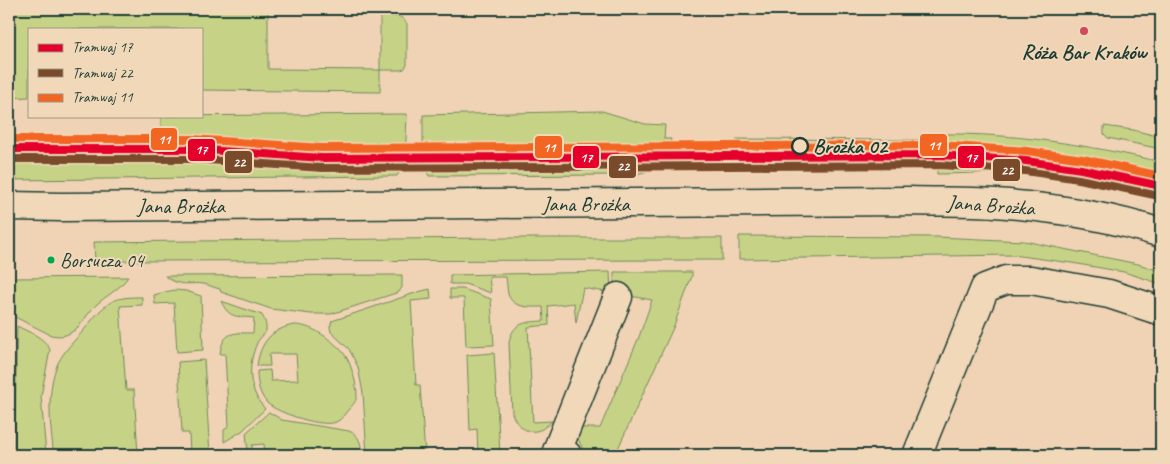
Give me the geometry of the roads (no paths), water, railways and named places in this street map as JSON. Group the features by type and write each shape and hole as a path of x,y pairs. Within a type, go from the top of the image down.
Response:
{"main road":[{"name":"Jana Brożka","path":"9,206 901,201 994,203 1075,212 1137,225 1161,233"},
{"path":"917,455 985,288 1006,280 1031,280 1109,294 1161,311"},
{"path":"567,455 557,451 618,297"}],"tram line":[{"name":"11","path":"9,139 192,139 322,148 940,145 1027,151 1083,159 1161,176"},
{"name":"17","path":"9,149 192,149 322,158 940,155 1026,161 1081,169 1161,186"},
{"name":"22","path":"9,159 192,159 322,168 940,165 1025,171 1079,179 1159,196"}],"place":[{"name":"Róża Bar Kraków","path":"1084,31"},
{"name":"Brożka 02","path":"800,146"},
{"name":"Borsucza 04","path":"51,260"}]}
